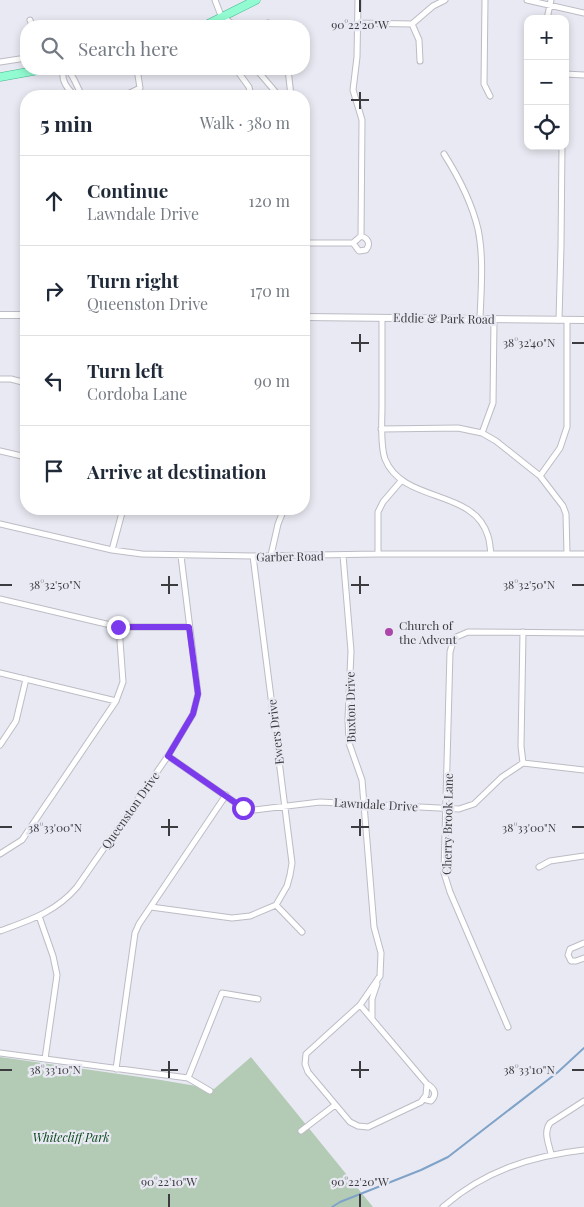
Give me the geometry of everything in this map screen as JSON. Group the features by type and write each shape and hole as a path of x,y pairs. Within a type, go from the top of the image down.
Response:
{"main road":[{"path":"217,20 256,0"},
{"path":"0,77 20,73"}],"street":[{"path":"215,0 224,20"},
{"path":"310,243 353,243 361,236 362,120 353,90 358,0"},
{"path":"357,23 412,24 433,6 445,0"},
{"path":"486,0 484,84 490,96"},
{"path":"527,0 550,2 584,13"},
{"path":"548,15 550,2"},
{"path":"223,17 227,20"},
{"path":"412,24 419,40 420,61"},
{"path":"0,62 20,59"},
{"path":"569,74 584,75"},
{"path":"62,75 62,78 69,90"},
{"path":"72,75 79,90"},
{"path":"136,90 140,88 138,75"},
{"path":"240,75 250,90"},
{"path":"261,75 275,90"},
{"path":"289,75 290,90"},
{"path":"559,320 562,246 562,150"},
{"path":"444,154 459,176 478,228 481,255 480,319"},
{"path":"353,243 359,250 366,250 369,242 361,236"},
{"path":"0,314 20,315"},
{"name":"Eddie & Park Road","path":"310,317 584,320"},
{"path":"382,318 382,429 385,458 401,481 472,512 488,534 491,554"},
{"path":"482,433 493,403 494,319"},
{"path":"540,476 560,448 567,427 567,320"},
{"path":"0,378 20,381"},
{"path":"382,429 458,428 482,433 496,441 540,476 563,506 566,514 567,554"},
{"path":"0,451 20,456"},
{"path":"378,554 378,512 382,502 401,481"},
{"path":"112,550 121,515"},
{"path":"271,555 282,515"},
{"name":"Garber Road","path":"0,524 112,550 180,556 584,554"},
{"name":"Queenston Drive","path":"0,931 39,916 59,905 77,887 168,756 193,714 198,694 180,556"},
{"name":"Ewers Drive","path":"252,556 292,863 287,886 276,905"},
{"name":"Buxton Drive","path":"343,556 351,651 348,719 349,743 362,780 374,928 381,953 380,976 372,999 372,1018"},
{"path":"0,599 118,627 189,627"},
{"path":"0,854 22,840 116,701 123,682 118,627"},
{"name":"Cherry Brook Lane","path":"508,1027 450,892 444,872 450,652 454,638 468,632 523,632"},
{"path":"584,634 523,632 521,746 523,763 584,770"},
{"path":"0,673 116,701"},
{"path":"0,745 16,721 26,679"},
{"name":"Lawndale Drive","path":"168,756 248,810 320,802 459,809 474,804 502,777 523,763"},
{"path":"116,1069 135,933 139,924 226,795"},
{"path":"539,867 550,861 584,856"},
{"path":"151,907 232,918 250,916 276,905 302,932"},
{"path":"39,916 53,956 57,975 45,1059"},
{"path":"584,943 570,949 568,955 571,961 584,958"},
{"path":"380,976 360,1005 306,1054 305,1064 308,1072 350,1122 358,1126 368,1127 424,1099 427,1084"},
{"path":"188,1078 222,992 258,999"},
{"path":"360,1005 427,1084 432,1086 436,1095 431,1101 428,1102 424,1099"},
{"path":"0,1053 181,1079 188,1078 210,1090"},
{"path":"551,1154 546,1134 547,1127 550,1123 584,1101"},
{"path":"301,1131 335,1105"},
{"path":"443,1207 456,1196 496,1172 518,1163 551,1154 584,1150"}],"green space":[{"name":"Whitecliff Park","path":"0,1057 214,1089 251,1057 373,1207 0,1207"}],"waterway":[{"path":"332,1207 448,1157 558,1072 584,1048"}],"place":[{"name":"Church of the Advent","path":"389,632"}],"route":[{"path":"118,627 189,627 198,694 193,714 168,756 243,808"}]}
